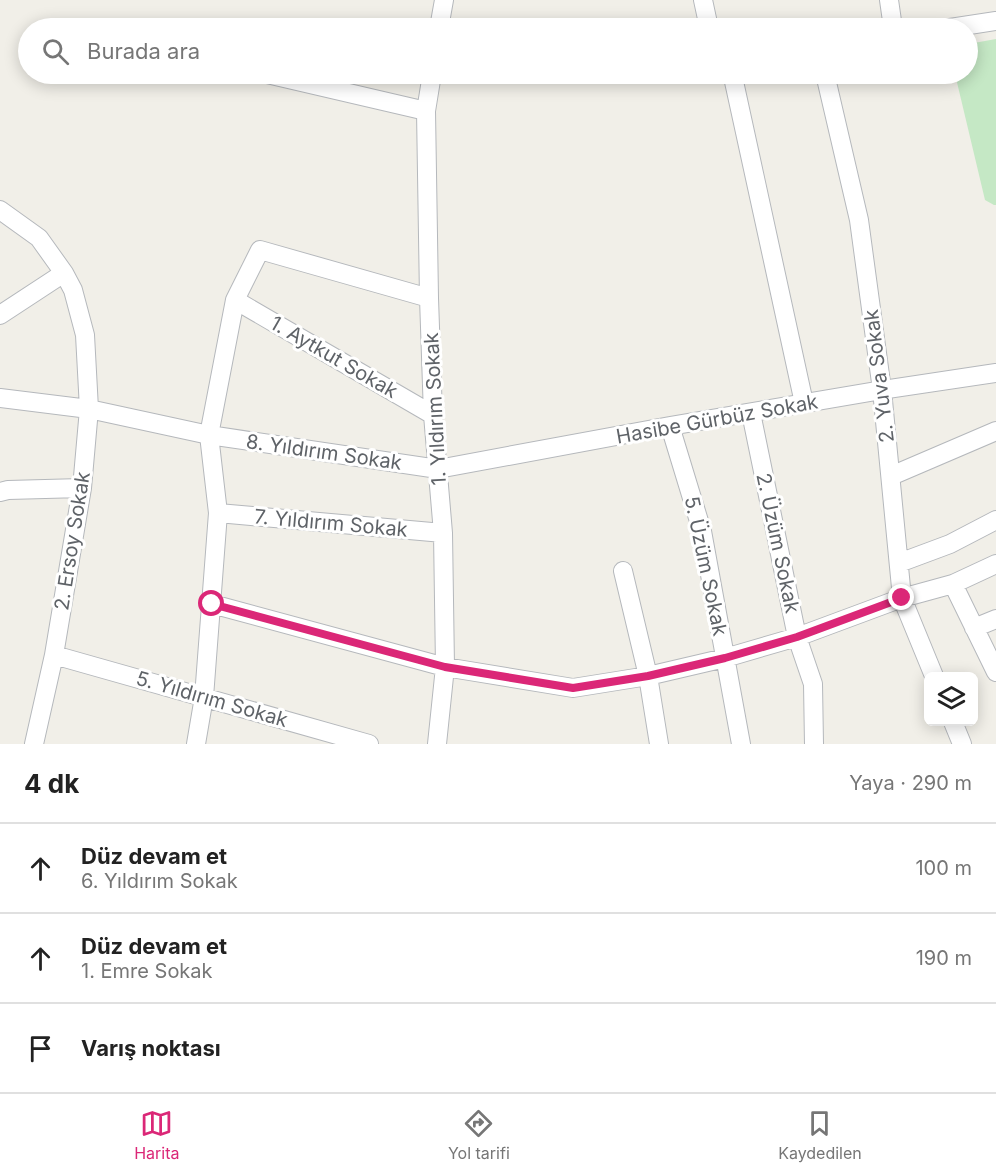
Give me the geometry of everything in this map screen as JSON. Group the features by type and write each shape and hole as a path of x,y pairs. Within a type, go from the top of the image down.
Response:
{"street":[{"path":"441,18 444,0"},
{"path":"703,0 707,18"},
{"path":"889,0 892,18"},
{"path":"978,24 996,21"},
{"path":"310,84 426,111"},
{"name":"1. Yıldırım Sokak","path":"430,84 426,111 429,298 433,415 443,533 445,667 437,744"},
{"path":"732,84 804,403"},
{"name":"2. Yuva Sokak","path":"827,84 859,220 882,390 902,598 932,672"},
{"name":"2. Ersoy Sokak","path":"0,210 39,238 64,273 73,290 85,335 89,409 82,488 54,655 34,744"},
{"path":"196,744 204,697 218,513 209,435 235,300 260,250 429,298"},
{"path":"0,315 64,273"},
{"name":"1. Aytkut Sokak","path":"235,300 433,415"},
{"name":"Hasibe Gürbüz Sokak","path":"438,469 670,426 996,373"},
{"name":"8. Yıldırım Sokak","path":"0,398 89,409 209,435 438,469"},
{"name":"2. Üzüm Sokak","path":"751,413 797,637 813,684 814,744"},
{"name":"5. Üzüm Sokak","path":"670,426 702,531 741,744"},
{"path":"891,476 996,431"},
{"path":"0,492 82,488"},
{"name":"7. Yıldırım Sokak","path":"218,513 443,533"},
{"path":"899,563 950,544 996,520"},
{"path":"212,604 445,667 573,688 648,676 725,658 797,637 902,598 953,584 996,564"},
{"path":"623,571 648,676 658,744"},
{"path":"953,584 996,672"},
{"path":"974,628 996,619"},
{"name":"5. Yıldırım Sokak","path":"54,655 369,744"},
{"path":"955,726 962,744"}],"green space":[{"path":"996,39 996,205 985,200 957,84 978,84 978,42"}],"route":[{"path":"212,604 445,667 573,688 648,676 725,658 797,637 902,598"}]}
